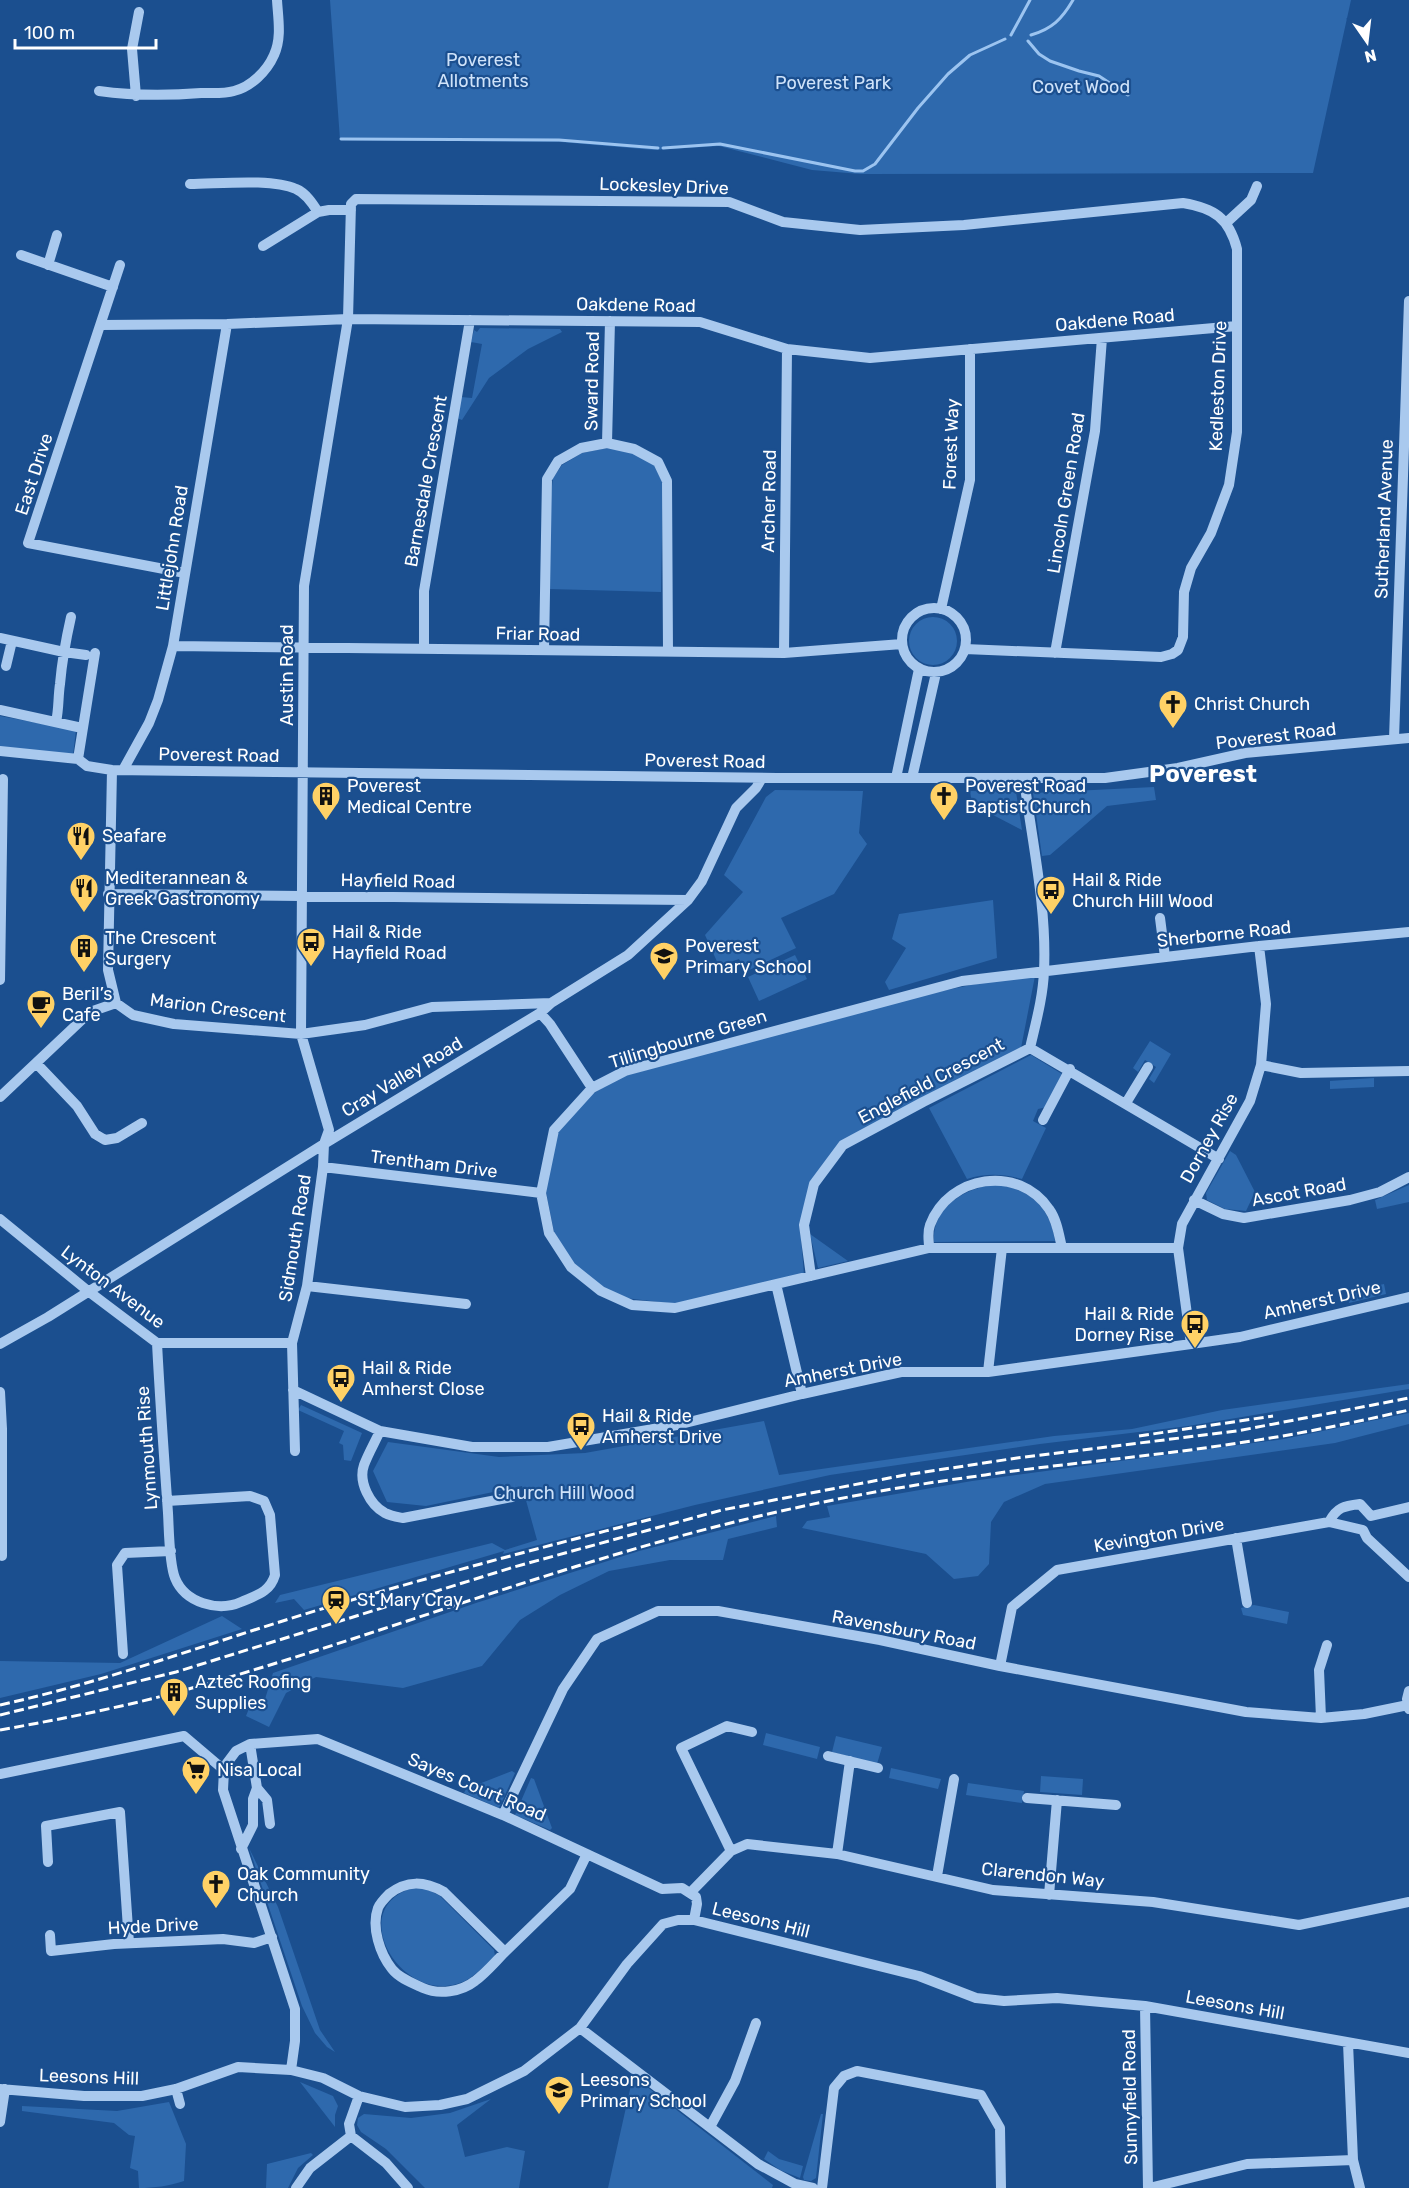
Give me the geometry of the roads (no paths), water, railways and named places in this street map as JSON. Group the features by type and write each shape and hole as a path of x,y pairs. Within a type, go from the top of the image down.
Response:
{"street":[{"path":"99,91 136,96 234,91 252,82 264,71 277,48 279,39 277,0"},
{"path":"136,96 132,49 139,12"},
{"path":"190,184 276,184 297,189 310,200 318,212"},
{"path":"1226,223 1251,200 1257,186"},
{"name":"Lockesley Drive","path":"351,210 351,204 356,199 729,202 783,222 860,230 964,225 1183,203 1203,206 1216,213 1226,223"},
{"path":"263,246 318,212 351,210 348,319"},
{"name":"Kedleston Drive","path":"965,649 1161,657 1178,650 1182,637 1184,592 1191,568 1211,532 1229,485 1237,432 1237,249 1234,236 1226,223"},
{"path":"48,265 57,235"},
{"path":"21,255 113,287"},
{"name":"East Drive","path":"120,265 28,543 185,573"},
{"name":"Sutherland Avenue","path":"1394,739 1409,301"},
{"name":"Oakdene Road","path":"101,325 227,324 348,319 700,322 787,349 870,358 1238,326"},
{"name":"Austin Road","path":"302,1034 304,586 348,319"},
{"name":"Barnesdale Crescent","path":"424,649 424,591 470,320"},
{"name":"Sward Road","path":"607,443 610,321"},
{"name":"Littlejohn Road","path":"118,770 158,700 173,646 227,324"},
{"name":"Lincoln Green Road","path":"1055,653 1095,431 1102,338"},
{"name":"Archer Road","path":"784,653 787,349"},
{"name":"Forest Way","path":"941,609 970,480 970,349"},
{"path":"544,650 547,479 558,461 581,448 607,443 634,449 658,462 668,481 668,652"},
{"path":"931,609 941,609 951,613 964,629 966,639 961,658 954,665 936,672 919,669 911,663 902,644 902,634 906,624 921,611 931,609"},
{"path":"56,722 64,652 71,617"},
{"path":"0,639 64,652 91,654 78,759"},
{"path":"6,666 12,641"},
{"name":"Friar Road","path":"173,646 784,653 902,644"},
{"path":"896,778 919,669"},
{"path":"912,778 936,672"},
{"path":"0,710 82,728"},
{"name":"Poverest Road","path":"0,751 78,759 87,766 118,770 1024,779 1105,778 1178,768 1245,753 1409,738"},
{"path":"0,1097 90,1012 116,1003 108,970 108,894 118,770"},
{"path":"0,980 3,778"},
{"name":"Cray Valley Road","path":"0,1344 48,1317 324,1144 540,1013 551,1003 628,955 688,900 702,881 736,808 756,788 762,778"},
{"path":"1024,779 1044,929 1041,1000 1030,1048"},
{"name":"Hayfield Road","path":"108,894 688,900"},
{"path":"1160,918 1166,957"},
{"name":"Sherborne Road","path":"1044,971 1259,945 1409,932"},
{"name":"Dorney Rise","path":"1191,1344 1178,1248 1182,1224 1250,1101 1261,1065 1266,1004 1259,945"},
{"name":"Tillingbourne Green","path":"1044,971 962,981 898,997 625,1071 592,1088 554,1130 541,1193 549,1233 571,1267 601,1291 632,1305 675,1308 929,1248 1178,1248"},
{"name":"Marion Crescent","path":"116,1003 133,1015 174,1024 302,1034 365,1025 432,1007 551,1003"},
{"path":"540,1013 550,1024 592,1088"},
{"name":"Sidmouth Road","path":"295,1451 292,1343 307,1286 324,1144 329,1130 302,1034"},
{"name":"Englefield Crescent","path":"811,1276 804,1225 814,1184 843,1145 1030,1048 1219,1159"},
{"path":"37,1064 77,1106 95,1134 105,1140 117,1138 142,1123"},
{"path":"1261,1065 1301,1073 1409,1071"},
{"path":"1126,1103 1148,1067"},
{"path":"1043,1120 1070,1070"},
{"name":"Trentham Drive","path":"323,1167 541,1193"},
{"name":"Ascot Road","path":"1194,1200 1224,1214 1244,1218 1350,1200 1380,1192 1409,1177"},
{"path":"929,1248 929,1226 944,1202 968,1184 995,1180 1021,1185 1036,1195 1049,1209 1058,1228 1062,1248"},
{"name":"Lynton Avenue","path":"0,1219 88,1291 157,1343 292,1343"},
{"path":"988,1372 1002,1248"},
{"path":"776,1284 802,1394"},
{"path":"307,1286 466,1304"},
{"name":"Amherst Drive","path":"293,1390 380,1431 472,1447 548,1447 677,1425 902,1372 988,1372 1191,1344 1240,1336 1409,1297"},
{"name":"Lynmouth Rise","path":"157,1343 171,1551"},
{"path":"0,1392 2,1556"},
{"path":"380,1431 364,1465 362,1476 365,1489 378,1507 387,1514 404,1518 512,1497"},
{"path":"123,1654 117,1565 125,1553 171,1551 175,1578 187,1593 204,1604 218,1607 234,1605 266,1591 273,1584 275,1575 270,1515 264,1501 250,1496 167,1501"},
{"name":"Kevington Drive","path":"1000,1666 1012,1607 1057,1570 1329,1522 1334,1512 1340,1507 1350,1505 1360,1504 1371,1516"},
{"path":"1363,1530 1371,1516 1409,1507"},
{"path":"1329,1522 1363,1530"},
{"path":"1363,1530 1367,1538 1409,1577"},
{"path":"1236,1538 1247,1603"},
{"name":"Ravensbury Road","path":"504,1815 562,1689 597,1639 658,1611 718,1611 880,1640 1000,1666 1246,1712 1322,1718 1364,1714 1408,1707 1409,1691"},
{"path":"1322,1718 1319,1670 1328,1645"},
{"path":"694,1920 697,1904 696,1897 691,1892 730,1851 681,1748 728,1726 753,1732"},
{"path":"0,1774 184,1736 224,1770"},
{"name":"Sayes Court Road","path":"250,1744 318,1739 504,1815 662,1889 682,1888 691,1892"},
{"path":"242,1849 253,1825 253,1799 256,1788 250,1744 231,1756 224,1770 223,1790 242,1849 272,1937 295,2009 295,2041 291,2070"},
{"path":"828,1756 878,1768"},
{"path":"837,1854 850,1761"},
{"path":"937,1876 954,1779"},
{"path":"256,1788 267,1800 270,1824"},
{"path":"1026,1798 1116,1805"},
{"path":"1049,1895 1058,1800"},
{"path":"48,1862 46,1820 120,1812 129,1943"},
{"name":"Clarendon Way","path":"730,1851 747,1844 837,1854 993,1890 1153,1902 1299,1925 1409,1902"},
{"path":"505,1952 444,1892 431,1885 417,1882 399,1886 384,1898 377,1909 376,1928 381,1952 393,1970 411,1983 434,1992 454,1990 474,1982 505,1952 570,1889 587,1854"},
{"name":"Leesons Hill","path":"2,2089 58,2095 142,2096 176,2089 238,2067 291,2070 323,2078 359,2096 405,2107 440,2105 467,2099 524,2071 580,2028 627,1964 663,1924 678,1920 694,1920 919,1976 976,1998 1004,2001 1057,1998 1145,2006 1409,2053"},
{"name":"Hyde Drive","path":"50,1935 51,1951 129,1943 223,1939 254,1943 272,1937"},
{"name":"Sunnyfield Road","path":"1145,2006 1149,2188"},
{"path":"710,2127 735,2081 756,2022"},
{"path":"580,2028 758,2164 795,2184 813,2188"},
{"path":"1348,2043 1353,2160 1360,2188"},
{"path":"822,2188 834,2088 844,2076 857,2071 981,2095 1000,2128 1001,2188"},
{"path":"0,2121 2,2089"},
{"path":"176,2089 180,2104"},
{"path":"359,2096 349,2124 351,2136 386,2163 408,2188"},
{"path":"296,2188 310,2168 351,2136"},
{"path":"1149,2188 1247,2164 1353,2160"}],"waterway":[{"path":"1011,35 1030,0"},
{"path":"1031,35 1045,30 1056,22 1073,0"},
{"path":"663,148 720,144 863,171 875,164 918,108 948,74 970,55 1005,39"},
{"path":"1028,41 1039,54 1050,61 1099,76 1128,95"},
{"path":"341,139 559,140 658,148"}],"railway":[{"path":"0,1715 176,1672 514,1567 722,1510 905,1475 1017,1458 1237,1431 1409,1398"},
{"path":"0,1730 100,1711 199,1686 631,1550 777,1512 902,1487 1259,1440 1409,1410"},
{"path":"1139,1436 1273,1416"},
{"path":"0,1705 116,1674 391,1589 652,1519"}],"place":[{"name":"Christ Church","path":"1173,730"},
{"name":"Poverest Medical Centre","path":"326,822"},
{"name":"Poverest Road Baptist Church","path":"944,822"},
{"name":"Seafare","path":"81,862"},
{"name":"Mediterannean & Greek Gastronomy","path":"84,914"},
{"name":"Hail & Ride Church Hill Wood","path":"1051,916"},
{"name":"Hail & Ride Hayfield Road","path":"311,968"},
{"name":"The Crescent Surgery","path":"84,974"},
{"name":"Poverest Primary School","path":"664,982"},
{"name":"Beril’s Cafe","path":"41,1030"},
{"name":"Hail & Ride Dorney Rise","path":"1195,1350"},
{"name":"Hail & Ride Amherst Close","path":"341,1404"},
{"name":"Hail & Ride Amherst Drive","path":"581,1452"},
{"name":"St Mary Cray","path":"336,1626"},
{"name":"Aztec Roofing Supplies","path":"174,1718"},
{"name":"Nisa Local","path":"196,1796"},
{"name":"Oak Community Church","path":"216,1910"},
{"name":"Leesons Primary School","path":"559,2116"}],"district":[{"name":"Poverest","path":"1203,774"}],"park label":[{"name":"Poverest Allotments","path":"483,70"},
{"name":"Poverest Park","path":"833,83"},
{"name":"Covet Wood","path":"1081,87"},
{"name":"Church Hill Wood","path":"564,1493"}]}
